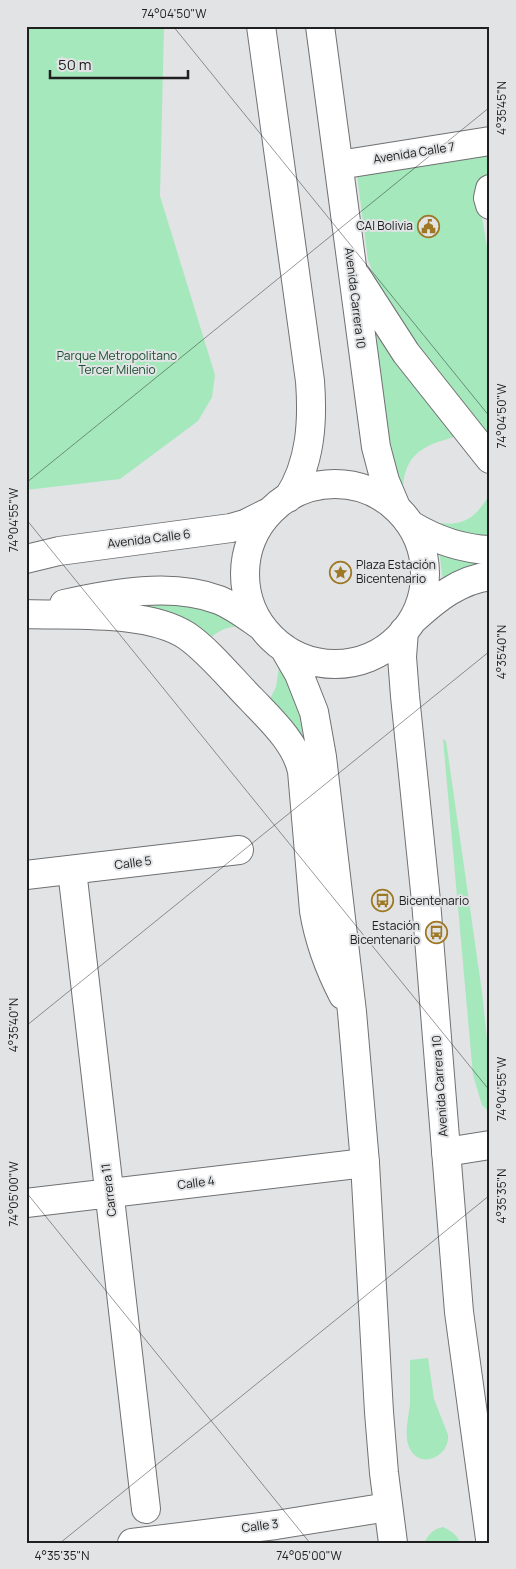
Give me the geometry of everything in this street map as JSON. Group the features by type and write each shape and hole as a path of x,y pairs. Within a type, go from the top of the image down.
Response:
{"main road":[{"path":"261,26 310,381 312,408 310,438 303,466 295,486 258,527 246,560 245,577 250,603 262,627"},
{"name":"Avenida Carrera 10","path":"320,26 376,447 385,481 423,553 425,584 420,604 408,626 403,668 426,901 460,1312 485,1472 490,1539"},
{"name":"Avenida Calle 7","path":"339,165 490,141"},
{"path":"351,267 406,353 490,459"},
{"name":"Avenida Calle 6","path":"26,559 59,551 231,528 245,524 305,489 324,484 344,484 363,488 381,496 404,516"},
{"path":"404,516 439,539 461,547 490,550"},
{"path":"284,648 304,658 325,664 345,663 368,658 388,647 434,600 467,582 490,576"},
{"path":"26,614 109,596 174,590 192,592 220,601 262,627 284,648 308,693 319,735 352,1012 365,1163 376,1371 384,1473 393,1543"},
{"path":"26,614 133,618 170,627 187,636 202,648 277,728 295,751 301,765 314,912 318,933 326,959 352,1012"},
{"name":"Calle 5","path":"26,875 240,850"},
{"name":"Carrera 11","path":"72,870 146,1509"},
{"path":"446,1152 490,1145"},
{"name":"Calle 4","path":"26,1203 365,1163"},
{"name":"Calle 3","path":"144,1542 277,1534 388,1507"}],"green space":[{"name":"Parque Metropolitano Tercer Milenio","path":"26,26 164,26 160,196 215,375 212,397 198,421 120,479 26,490"},
{"path":"490,151 490,179 479,201 490,263 490,441 404,332 378,286 368,260 357,175"},
{"path":"375,323 461,435 430,445 414,456 405,474 403,486 392,462 383,406"},
{"path":"490,494 490,541 467,538 430,522 450,524 465,520 478,511"},
{"path":"439,549 490,560 490,567 443,583"},
{"path":"164,601 192,601 244,627 224,629 208,640 131,606"},
{"path":"279,667 294,694 300,715 304,746 267,705 276,687"},
{"path":"443,739 446,741 482,992 490,1068 490,1113 482,1105 473,1075"},
{"path":"428,1358 434,1399 448,1435 447,1442 440,1454 434,1458 421,1459 410,1449 407,1438 410,1403 410,1360"},
{"path":"443,1527 451,1531 460,1543 424,1543 432,1532"}],"place":[{"name":"CAI Bolivia","path":"429,226"},
{"name":"Plaza Estación Bicentenario","path":"340,572"},
{"name":"Bicentenario","path":"383,901"},
{"name":"Estación Bicentenario","path":"436,933"}]}
